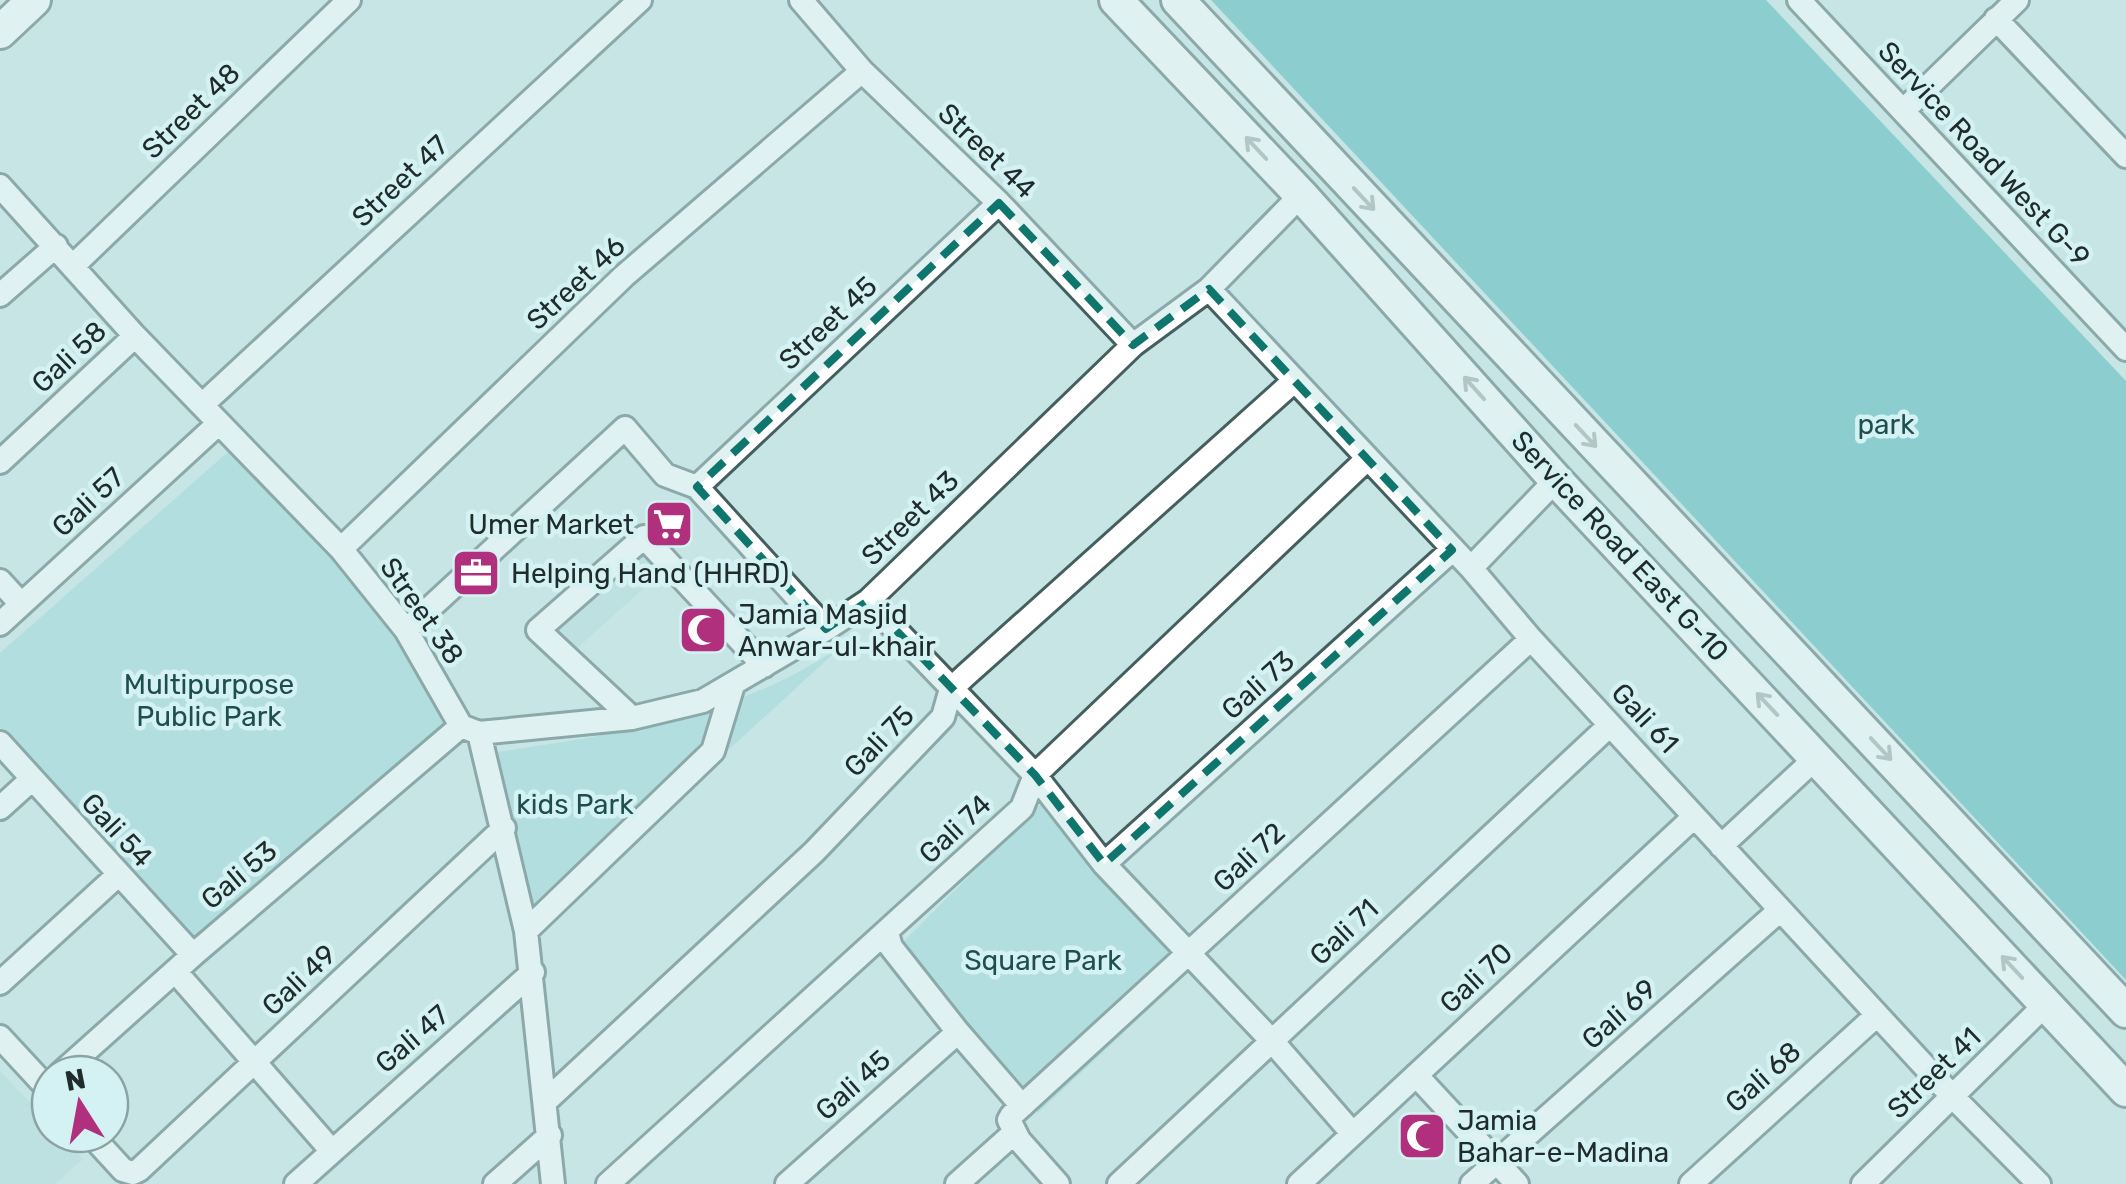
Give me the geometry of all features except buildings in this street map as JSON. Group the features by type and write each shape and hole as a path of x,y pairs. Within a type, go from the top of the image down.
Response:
{"main road":[{"path":"0,32 34,0"},
{"name":"Service Road East G-10","path":"1116,0 1301,195 1556,480 2126,1090"},
{"name":"Service Road East G-10","path":"1178,0 2126,1010"},
{"path":"1701,635 1739,599"}],"street":[{"name":"Street 48","path":"74,266 349,0"},
{"name":"Street 47","path":"202,405 640,0"},
{"name":"Street 44","path":"801,0 862,72 1000,203 1133,345"},
{"name":"Service Road West G-9","path":"1799,0 2126,348"},
{"path":"1904,111 2017,0"},
{"path":"1996,19 2123,147"},
{"name":"Street 46","path":"341,549 624,276 862,72"},
{"name":"Street 38","path":"0,186 218,424 341,549 406,630 470,729 504,828 526,931 553,1184"},
{"name":"Street 43","path":"470,729 632,718 703,700 826,630 868,600 1133,345 1209,289 1301,195"},
{"name":"Street 45","path":"697,487 1000,203"},
{"path":"0,295 56,246"},
{"name":"Gali 61","path":"1209,289 1471,568 1531,639 1876,1015 2035,1182"},
{"name":"Gali 58","path":"0,462 136,336"},
{"name":"Gali 75","path":"546,1102 814,852 943,717 951,690 1294,381"},
{"name":"Gali 57","path":"0,624 218,424"},
{"path":"406,630 625,428 665,474 697,487 826,630"},
{"name":"Gali 74","path":"608,1184 1022,808 1035,774 1366,460"},
{"path":"1471,568 1556,480"},
{"path":"632,718 538,630 641,538 648,539 764,666"},
{"name":"Gali 73","path":"1104,864 1452,550"},
{"path":"0,581 21,604"},
{"path":"868,600 1035,774 1104,864 1272,1042 1352,1134"},
{"name":"Gali 72","path":"957,1184 1015,1120 1189,953 1531,639"},
{"path":"526,931 713,751 733,685"},
{"name":"Gali 71","path":"1119,1184 1610,724"},
{"name":"Gali 53","path":"85,1054 184,963 470,729"},
{"name":"Gali 54","path":"0,743 118,875 254,1063 331,1150"},
{"path":"1721,846 1817,757"},
{"path":"0,808 31,780"},
{"name":"Gali 70","path":"1299,1184 1694,816"},
{"name":"Gali 49","path":"108,1154 123,1170 133,1173 504,828"},
{"path":"0,983 118,875"},
{"name":"Gali 69","path":"1472,1184 1780,910"},
{"path":"887,934 891,948 958,1032 1058,1184"},
{"name":"Gali 47","path":"296,1184 533,972"},
{"name":"Street 41","path":"1863,1184 2046,1004"},
{"name":"Gali 68","path":"1691,1184 1876,1015"},
{"name":"Gali 45","path":"788,1184 958,1032"},
{"path":"0,1037 30,1064"},
{"path":"1416,1075 1517,1184"},
{"path":"496,1184 550,1135"}],"highlighted area":[{"path":"999,203 1133,345 1209,289 1452,550 1104,864 1035,775 868,601 826,629 697,487"}],"shaded area":[{"path":"647,546 665,569 574,651 553,627"},
{"path":"0,1071 30,1103 30,1154 78,1154 83,1159 55,1184 0,1184"}],"green space":[{"name":"park","path":"1211,0 1766,0 2126,381 2126,980"},
{"name":"Multipurpose Public Park","path":"229,451 303,526 370,603 420,676 444,722 196,942 0,727 0,653"},
{"name":"kids Park","path":"843,645 536,926 513,821 484,754 625,731 715,707 758,691"},
{"name":"Square Park","path":"1041,804 1193,968 1038,1113 892,953"}],"place":[{"name":"Umer Market","path":"669,524"},
{"name":"Helping Hand (HHRD)","path":"476,573"},
{"name":"Jamia Masjid Anwar-ul-khair","path":"703,630"},
{"name":"Jamia Bahar-e-Madina","path":"1422,1136"}]}
